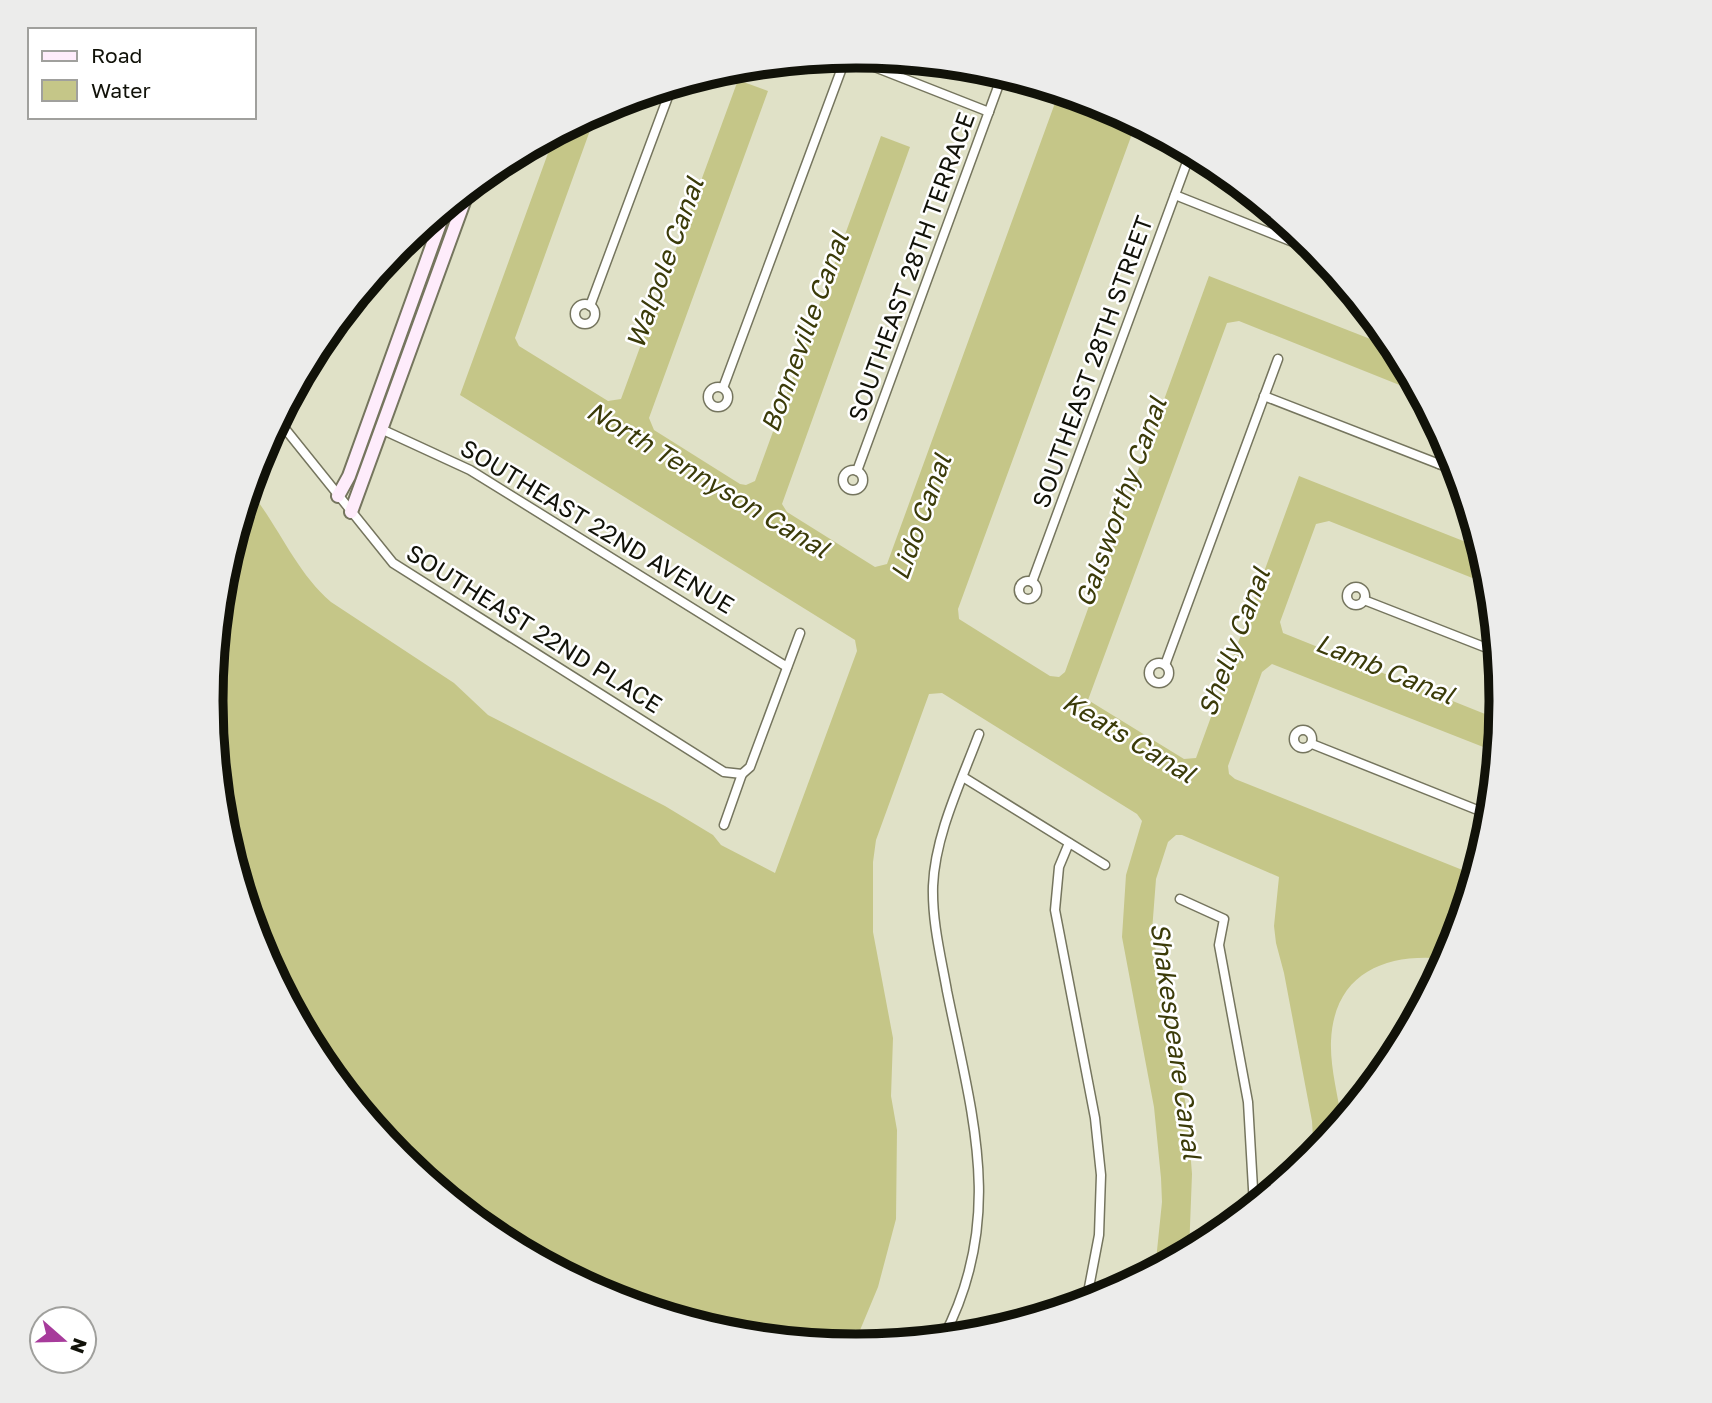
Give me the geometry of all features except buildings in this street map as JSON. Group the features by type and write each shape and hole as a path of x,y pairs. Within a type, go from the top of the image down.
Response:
{"street":[{"path":"723,388 844,69"},
{"path":"879,69 989,112"},
{"name":"SOUTHEAST 28TH TERRACE","path":"857,471 999,85"},
{"path":"590,306 668,97"},
{"name":"SOUTHEAST 28TH STREET","path":"1032,582 1187,162"},
{"path":"1175,195 1291,241"},
{"path":"351,512 463,206"},
{"path":"338,496 349,476 440,223"},
{"path":"1165,665 1278,359"},
{"path":"1264,396 1444,466"},
{"name":"SOUTHEAST 22ND PLACE","path":"285,428 377,548 409,575 724,772 742,774"},
{"name":"SOUTHEAST 22ND AVENUE","path":"381,429 470,470 787,667"},
{"path":"1439,464 1441,459"},
{"path":"1364,600 1487,648"},
{"path":"724,825 742,774 750,767 800,633"},
{"path":"947,1328 970,1268 977,1234 981,1190 975,1128 939,947 933,898 940,846 979,734"},
{"path":"1312,744 1479,811"},
{"path":"963,777 1105,865"},
{"path":"1069,843 1059,867 1055,910 1095,1118 1101,1175 1098,1235 1088,1291"},
{"path":"1180,899 1224,919 1219,945 1248,1101 1253,1194"}],"water":[{"path":"738,80 768,91 649,418 654,430 740,484 746,485 755,481 881,136 910,147 782,504 787,512 875,567 887,564 1056,101 1133,132 958,609 959,619 1050,676 1059,677 1065,672 1209,276 1377,341 1383,350 1403,383 1402,386 1239,321 1227,323 1088,700 1184,759 1196,758 1299,476 1469,543 1477,580 1329,521 1316,524 1280,622 1283,633 1489,715 1487,749 1272,664 1262,672 1228,766 1229,774 1235,779 1466,871 1435,958 1404,959 1385,964 1353,983 1342,998 1334,1017 1331,1041 1340,1109 1313,1139 1312,1121 1276,943 1274,926 1279,877 1182,835 1176,835 1168,842 1156,879 1152,931 1187,1111 1192,1174 1189,1240 1156,1259 1162,1202 1154,1107 1122,937 1126,875 1142,821 1137,814 942,693 929,694 876,840 873,862 873,932 893,1038 891,1096 897,1130 896,1219 878,1287 858,1335 773,1329 692,1313 614,1287 539,1250 504,1228 438,1178 380,1119 329,1053 288,982 256,905 244,865 228,784 224,743 224,660 235,578 256,499 307,576 331,602 454,683 488,715 665,806 713,835 721,845 775,873 857,651 855,640 460,395 550,147 591,127 515,338 519,346 608,401 621,399"}],"water label":[{"name":"Walpole Canal","path":"665,263"},
{"name":"Bonneville Canal","path":"805,332"},
{"name":"North Tennyson Canal","path":"708,480"},
{"name":"Galsworthy Canal","path":"1121,502"},
{"name":"Lido Canal","path":"921,517"},
{"name":"Shelly Canal","path":"1234,642"},
{"name":"Lamb Canal","path":"1385,669"},
{"name":"Keats Canal","path":"1129,738"},
{"name":"Shakespeare Canal","path":"1176,1041"}]}
